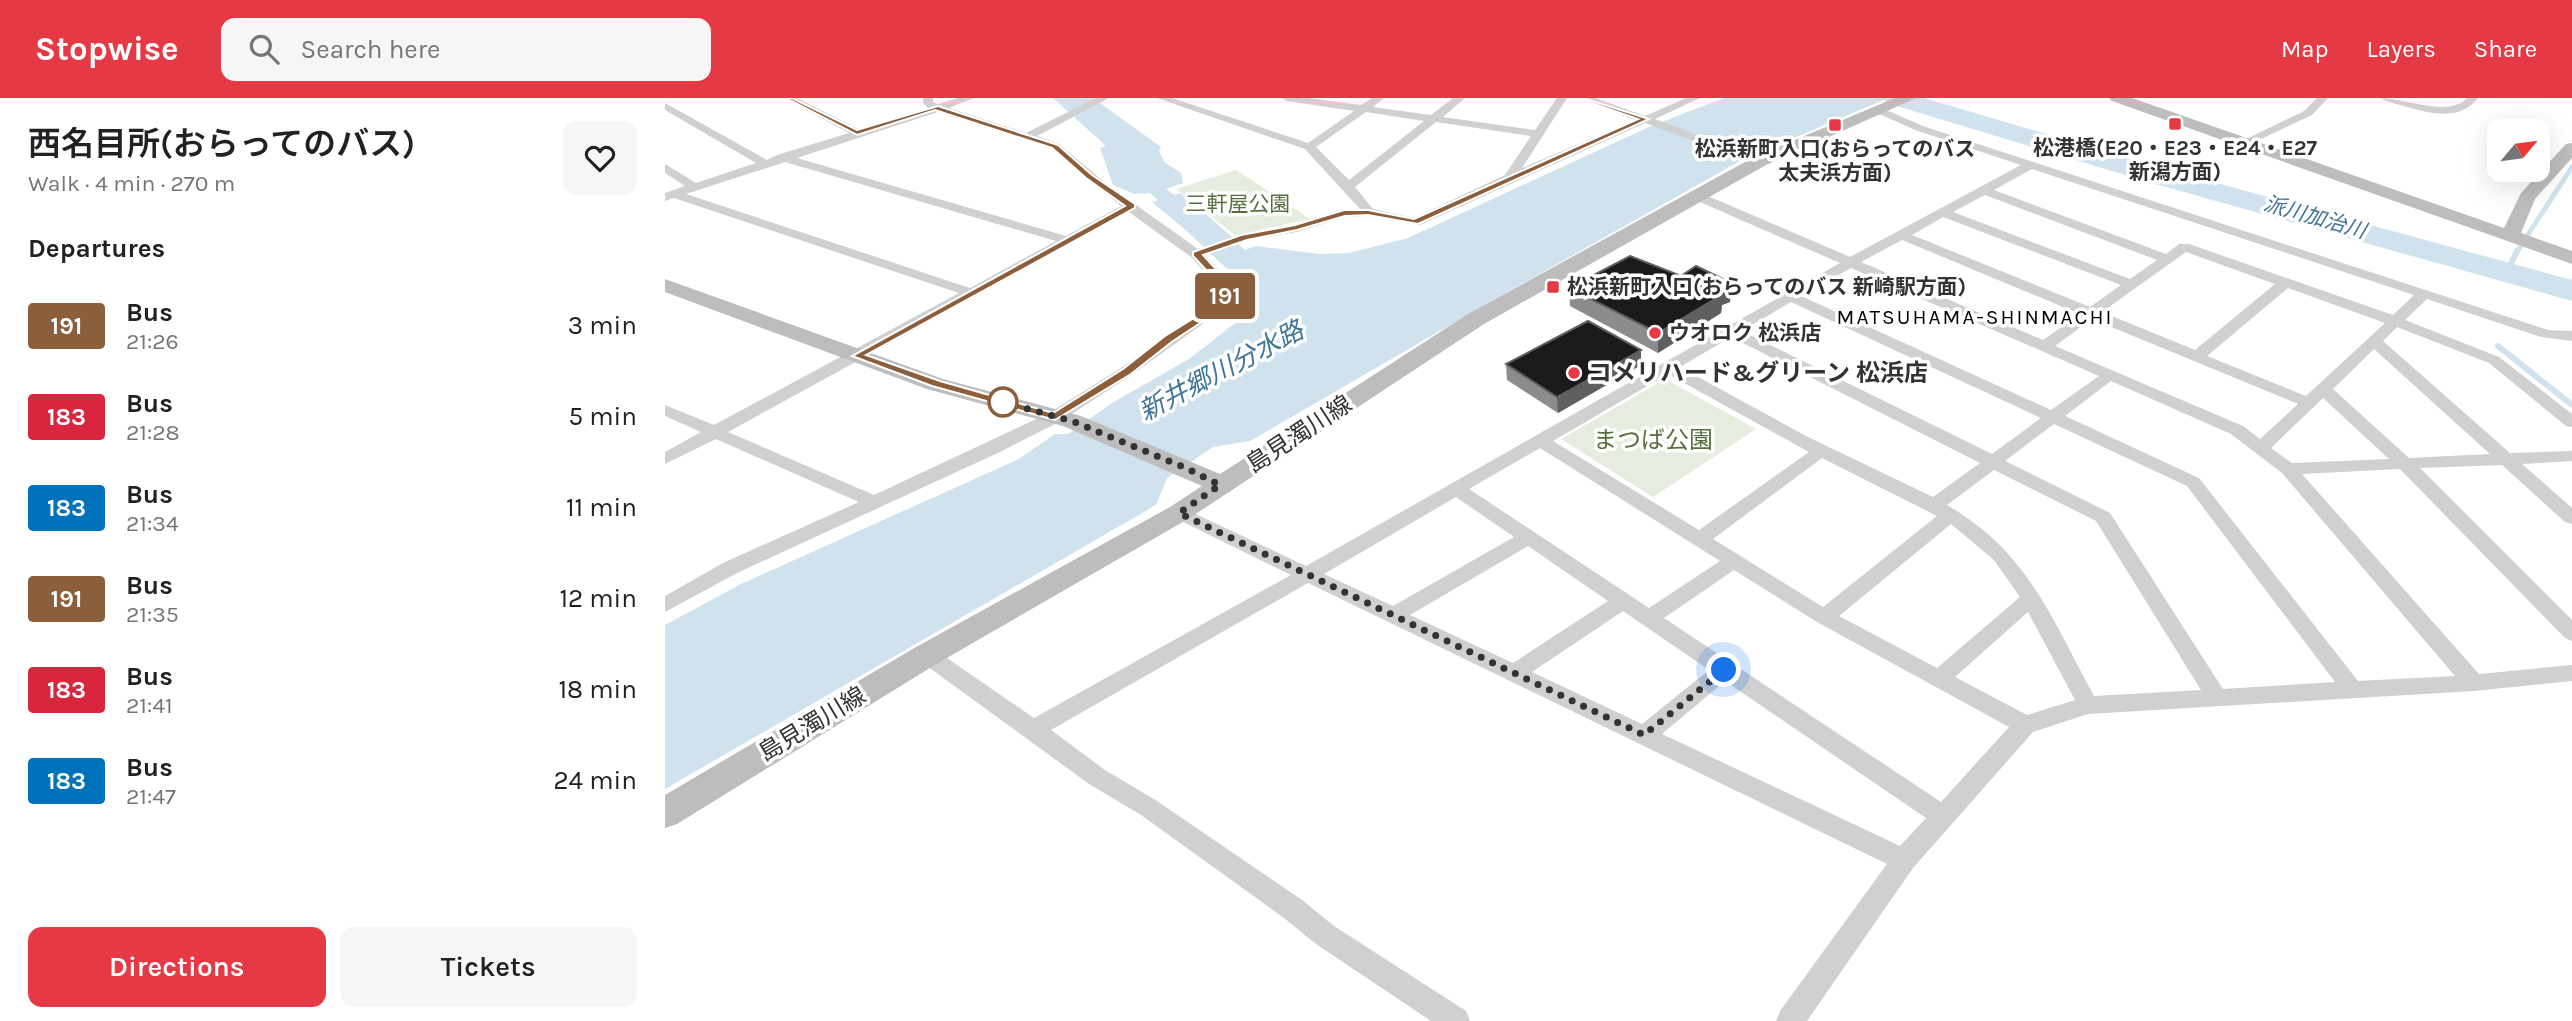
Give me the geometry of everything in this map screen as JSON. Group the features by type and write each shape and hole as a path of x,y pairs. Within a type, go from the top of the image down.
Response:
{"street":[{"path":"665,104 678,98"},
{"path":"789,98 857,132"},
{"path":"665,605 730,568 1064,419 1169,339 1213,310 1230,290 1196,254 1104,188 1055,146 917,98"},
{"path":"669,195 857,132 930,103 969,98"},
{"path":"1162,98 1309,147 1368,212"},
{"path":"1287,98 1540,134"},
{"path":"1309,147 1379,98"},
{"path":"1348,187 1459,98"},
{"path":"1509,178 1562,98"},
{"path":"1585,98 1753,158"},
{"path":"1196,254 1245,237 1297,228 1344,213 1368,212 1415,222 1509,178 1649,121 1695,98"},
{"name":"島見濁川線","path":"665,813 927,655 1179,513 1476,319 1697,196 1753,158 1908,98"},
{"path":"2116,98 2572,258"},
{"path":"2242,144 2308,113 2323,98"},
{"path":"2386,98 2452,111 2464,109 2473,98"},
{"path":"1029,136 1100,100"},
{"path":"665,104 764,163"},
{"path":"1879,110 1919,128 2546,334 2572,336"},
{"path":"2510,236 2527,197 2572,148"},
{"path":"781,157 1069,241"},
{"path":"1033,729 1851,262 2031,165"},
{"path":"665,168 694,187"},
{"path":"1984,190 2168,258"},
{"path":"669,195 972,293"},
{"path":"1697,196 2237,430 2288,469 2474,683"},
{"path":"665,459 1131,206"},
{"path":"1943,213 2131,284"},
{"path":"1901,235 2309,403"},
{"path":"2045,346 2184,247 2395,321 2494,360 2572,422"},
{"path":"2196,357 2285,283"},
{"path":"665,285 936,384 1064,419 1186,468 1220,485"},
{"path":"2260,449 2424,294"},
{"path":"1791,297 2055,416 2193,482 2352,689"},
{"path":"1731,331 2103,517 2216,696"},
{"path":"2374,341 2572,518"},
{"path":"1668,367 1821,452 1877,476 1943,510 2008,561 2031,598 2088,705"},
{"path":"1824,617 1992,463 2111,374"},
{"path":"2323,389 2405,464 2572,633"},
{"path":"665,410 874,502"},
{"path":"1541,441 1701,538 1824,617 2025,725"},
{"path":"1701,538 1821,452"},
{"path":"2288,469 2572,456"},
{"path":"1456,489 1944,817"},
{"path":"1179,513 1904,859"},
{"path":"1394,615 1528,537"},
{"path":"1648,619 1735,560"},
{"path":"1939,679 2031,598"},
{"path":"1515,673 1622,602"},
{"path":"927,655 1097,777 1149,808 1282,901 1325,935 1456,1021"},
{"path":"1644,735 1724,670"},
{"path":"1790,1021 1904,859 2025,725 2088,705 2474,683 2572,673"}],"green space":[{"name":"三軒屋公園","path":"1236,170 1310,219 1235,235 1176,189"},
{"name":"まつば公園","path":"1665,379 1756,429 1653,497 1561,439"}],"water":[{"path":"1053,98 1093,98 1161,147 1159,151 1164,162 1181,173 1183,183 1166,189 1174,195 1180,193 1232,237 1205,246 1152,202 1158,200 1150,193 1134,194 1113,185 1100,148 1106,146"},
{"name":"新井郷川分水路","path":"1724,98 1888,98 1740,161 1250,441 1213,447 1167,478 1156,505 665,789 665,625 741,584 1019,459 1055,434 1068,434 1112,403 1189,359 1244,316 1258,295 1251,280 1225,257 1256,246 1319,254 1349,253 1408,238 1651,126"}],"building":[{"path":"1630,256 1681,276 1696,266 1731,283 1715,289 1723,294 1658,333 1569,288"},
{"name":"コメリハード&グリーン 松浜店","path":"1588,321 1641,350 1557,397 1506,364"}],"waterway":[{"name":"派川加治川","path":"1896,98 2155,175 2572,291"},
{"path":"2516,253 2572,167"},
{"path":"1178,205 1279,300"},
{"path":"2507,272 2516,253"},
{"path":"2498,346 2572,405"}],"bus line":[{"name":"191","path":"789,98 857,132 935,107 1029,136 1055,146 1104,188 1131,206 857,356 936,384 1055,417 1127,371 1213,310 1230,290 1196,254 1245,237 1297,228 1344,213 1368,212 1415,222 1645,119 1585,98"}],"place":[{"name":"松港橋(E20・E23・E24・E27 新潟方面)","path":"2175,124"},
{"name":"松浜新町入口(おらってのバス 太夫浜方面)","path":"1835,125"},
{"name":"松浜新町入口(おらってのバス 新崎駅方面)","path":"1553,287"},
{"name":"ウオロク 松浜店","path":"1655,333"},
{"name":"コメリハード&グリーン 松浜店","path":"1574,373"}],"district":[{"name":"MATSUHAMA-SHINMACHI","path":"1975,317"}],"route":[{"path":"1003,402 1072,421 1186,468 1220,485 1179,513 1644,735 1724,670"}]}
